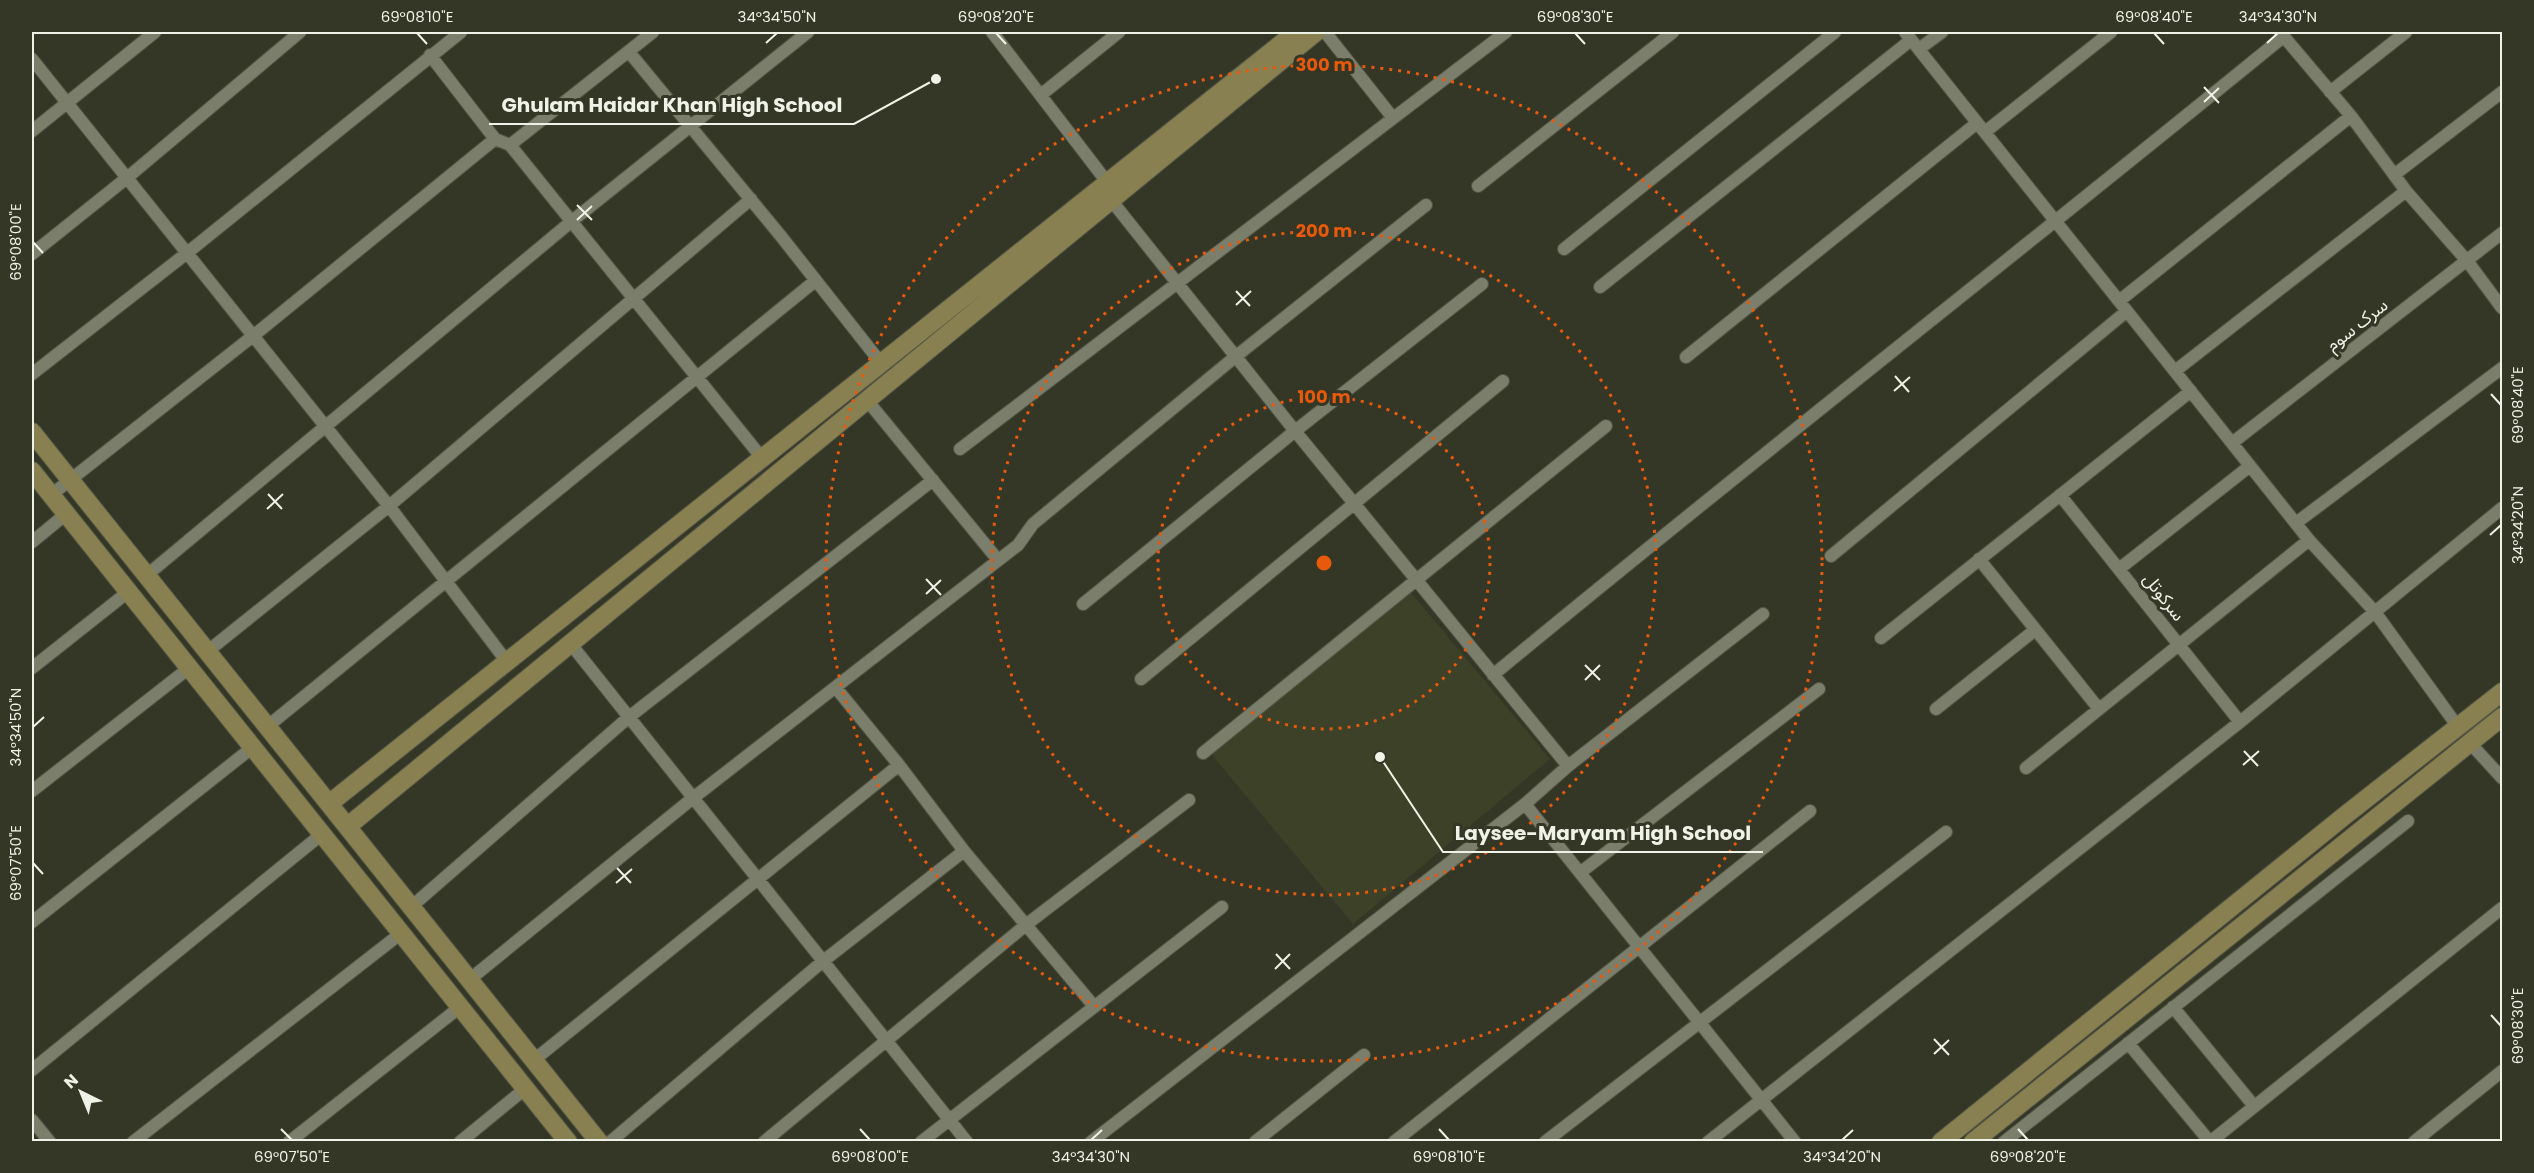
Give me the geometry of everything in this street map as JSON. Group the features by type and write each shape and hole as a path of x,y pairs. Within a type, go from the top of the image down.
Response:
{"main road":[{"path":"348,826 866,399 1107,182 1296,32"},
{"path":"330,803 881,363 1023,260 1111,200 1316,32"},
{"path":"32,432 599,1142"},
{"path":"32,471 568,1142"},
{"path":"1941,1142 2343,817 2383,788 2502,692"},
{"path":"1973,1142 2354,833 2502,717"},
{"path":"2383,788 2385,796 2396,801"},
{"path":"2343,817 2350,824 2354,833"}],"street":[{"path":"32,131 154,32"},
{"path":"32,254 128,177 300,32"},
{"path":"32,374 187,253 461,32"},
{"path":"510,145 653,32"},
{"path":"147,575 572,221 807,32"},
{"path":"992,32 1042,94 1107,182"},
{"path":"1042,94 1119,32"},
{"path":"1325,32 1393,118"},
{"path":"960,449 1506,32"},
{"path":"1478,186 1673,32"},
{"path":"1564,249 1835,32"},
{"path":"1600,286 1912,40 1942,32"},
{"path":"1686,357 1981,127 2111,32"},
{"path":"2330,92 2406,32"},
{"path":"1493,675 1714,493 2057,222 2281,34 2351,116 2406,191 2468,262 2502,308"},
{"path":"1912,40 2309,540 2375,612 2458,727"},
{"path":"628,52 691,124 881,363"},
{"path":"430,56 495,139 510,145 762,458"},
{"path":"32,59 389,506 507,662"},
{"path":"2394,175 2502,92"},
{"path":"2119,301 2351,116"},
{"path":"51,495 253,336 495,139"},
{"path":"2175,371 2406,191"},
{"path":"208,651 389,506 750,199"},
{"path":"1111,200 1179,282 1235,357 1568,766"},
{"path":"469,980 693,798 1018,545 1033,524 1235,357 1426,205"},
{"name":"سرک سوم","path":"2232,443 2468,262 2502,233"},
{"path":"268,726 815,281"},
{"path":"1083,604 1295,431 1482,284"},
{"path":"1831,556 2127,311"},
{"path":"2296,523 2502,368"},
{"path":"1141,679 1503,381"},
{"path":"1881,638 2191,391"},
{"path":"866,399 998,560"},
{"path":"1203,753 1606,426"},
{"path":"2119,569 2250,466"},
{"path":"411,907 629,717 933,480"},
{"name":"سرکوتل","path":"2060,495 2240,722"},
{"path":"1707,1142 2240,722 2502,508"},
{"path":"32,542 66,514"},
{"path":"2026,768 2309,540"},
{"path":"1979,559 2099,709"},
{"path":"32,668 128,592"},
{"path":"1091,1142 1525,804 1568,766 1763,614"},
{"path":"1936,709 2036,630"},
{"path":"570,643 967,1142"},
{"path":"32,791 189,668"},
{"path":"836,688 899,765 964,851 1093,1005"},
{"path":"1581,872 1819,689"},
{"path":"2470,743 2502,778"},
{"path":"32,922 253,747"},
{"path":"534,1060 899,765"},
{"path":"764,1142 1027,924 1190,800"},
{"path":"1525,804 1795,1142"},
{"path":"1394,1142 1641,948 1810,811"},
{"path":"2004,1142 2408,821"},
{"path":"1545,1142 1946,832"},
{"path":"32,1070 322,834"},
{"path":"610,1142 822,962 964,851"},
{"path":"921,1142 1093,1005 1222,907"},
{"path":"2128,1043 2210,1142 2502,908"},
{"path":"133,1142 400,934"},
{"path":"289,1142 460,1006"},
{"path":"2173,1007 2254,1107"},
{"path":"1255,1142 1364,1054"},
{"path":"2414,1142 2502,1071"},
{"path":"460,1142 526,1088"},
{"path":"32,1120 50,1142"}],"shaded area":[{"path":"1408,589 1550,759 1353,924 1211,754"}],"place":[{"name":"Ghulam Haidar Khan High School","path":"936,79"},
{"name":"Laysee-Maryam High School","path":"1380,757"}]}
